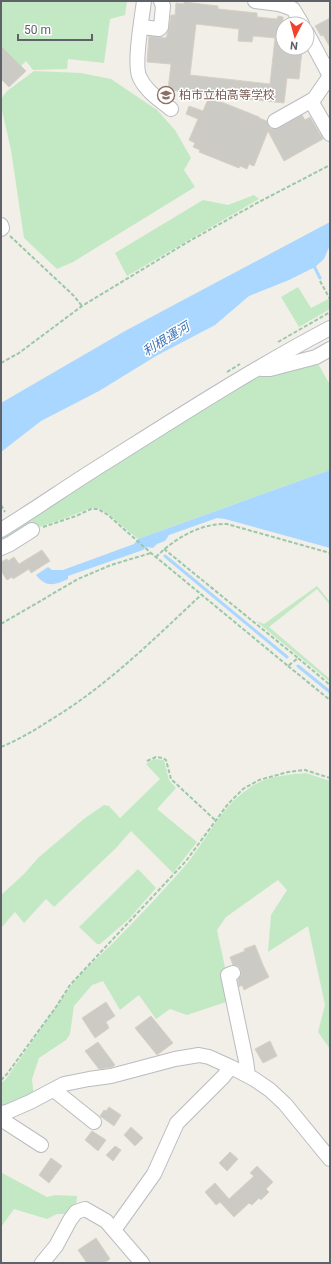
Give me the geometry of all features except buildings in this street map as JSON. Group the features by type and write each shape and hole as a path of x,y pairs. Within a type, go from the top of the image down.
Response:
{"street":[{"path":"144,1 136,66 139,78 149,91 171,109"},
{"path":"141,27 156,29 160,27 163,6 161,1"},
{"path":"255,1 279,4 293,9 297,16"},
{"path":"275,121 314,100 330,76 315,48"},
{"path":"311,101 330,134"},
{"path":"1,530 107,461 256,369 330,328"},
{"path":"256,369 270,369 316,357 330,349"},
{"path":"1,548 32,530"},
{"path":"233,973 228,975 248,1076"},
{"path":"1,1114 19,1107 64,1084 110,1076 189,1055 199,1054 231,1067 270,1090 285,1104 330,1159"},
{"path":"114,1230 154,1174 177,1123 231,1067"},
{"path":"54,1090 94,1122"},
{"path":"1,1119 41,1145"},
{"path":"42,1263 56,1246 76,1212 85,1209 106,1221 142,1263"}],"path":[{"path":"1,364 19,353 82,306 198,236 330,165"},
{"path":"1,228 74,296 82,306"},
{"path":"320,281 330,299"},
{"path":"1,505 5,512"},
{"path":"32,530 76,516 90,509 98,510 108,515 145,549 330,700"},
{"path":"156,557 173,541 197,530 220,524 227,524 330,553"},
{"path":"164,549 330,685"},
{"path":"1,624 78,579 111,565 151,553"},
{"path":"1,747 20,739 78,704 126,665 202,594"},
{"path":"288,666 298,658"},
{"path":"148,761 156,757 166,760 171,779 215,820"},
{"path":"1,1080 16,1062 70,984 186,861 215,820 242,789 259,780 288,772 305,770 330,778"}],"green space":[{"path":"1,1 127,1 125,15 110,19 104,63 68,59 67,69 33,70 26,61 21,66 1,46"},
{"path":"34,71 81,73 111,79 157,110 175,130 191,158 184,170 195,187 73,262 57,269 24,238 11,150 1,106 1,99 7,91"},
{"path":"254,195 259,199 127,276 115,253 203,200 228,205"},
{"path":"298,287 311,308 330,298 330,309 299,327 281,297"},
{"path":"316,360 330,385 330,470 138,539 107,513 98,508 91,508 39,527 1,546 1,534 249,377"},
{"path":"317,586 330,602 330,605 317,589 269,627 330,679 330,682 256,621 264,624"},
{"path":"154,759 164,760 169,780 176,788 157,809 197,842 173,873 131,831 116,848 54,907 46,899 24,923 15,912 1,928 1,895 24,874 38,858 85,818 104,805 109,806 120,818 160,779 146,764"},
{"path":"306,773 330,781 330,1049 318,1032 325,1005 308,926 268,952 271,915 287,890 278,880 226,917 217,930 232,1000 187,1015 170,1009 156,1019 139,995 120,1010 103,981 92,985 74,1006 70,1034 66,1040 39,1058 32,1079 34,1098 1,1112 1,1083 6,1079 70,987 185,866 229,806 248,789 261,781 276,777"},
{"path":"138,869 156,888 129,919 100,944 97,944 79,927"},
{"path":"1,1169 2,1173 47,1197 55,1195 77,1196 76,1208 72,1214 57,1214 47,1219 14,1209 1,1227"}],"water":[{"name":"利根運河","path":"330,222 330,245 324,259 315,267 289,280 249,296 215,325 156,356 99,391 41,421 1,452 1,403 125,331"},
{"path":"330,470 330,548 217,518 169,535 165,541 157,544 153,548 146,547 143,550 68,576 68,579 59,583 47,584 36,575 48,567 52,570 63,570 134,544 138,539"}],"waterway":[{"path":"313,264 320,278"},
{"path":"165,556 287,657"},
{"path":"298,666 330,692"}],"place":[{"name":"柏市立柏高等学校","path":"166,95"}]}
